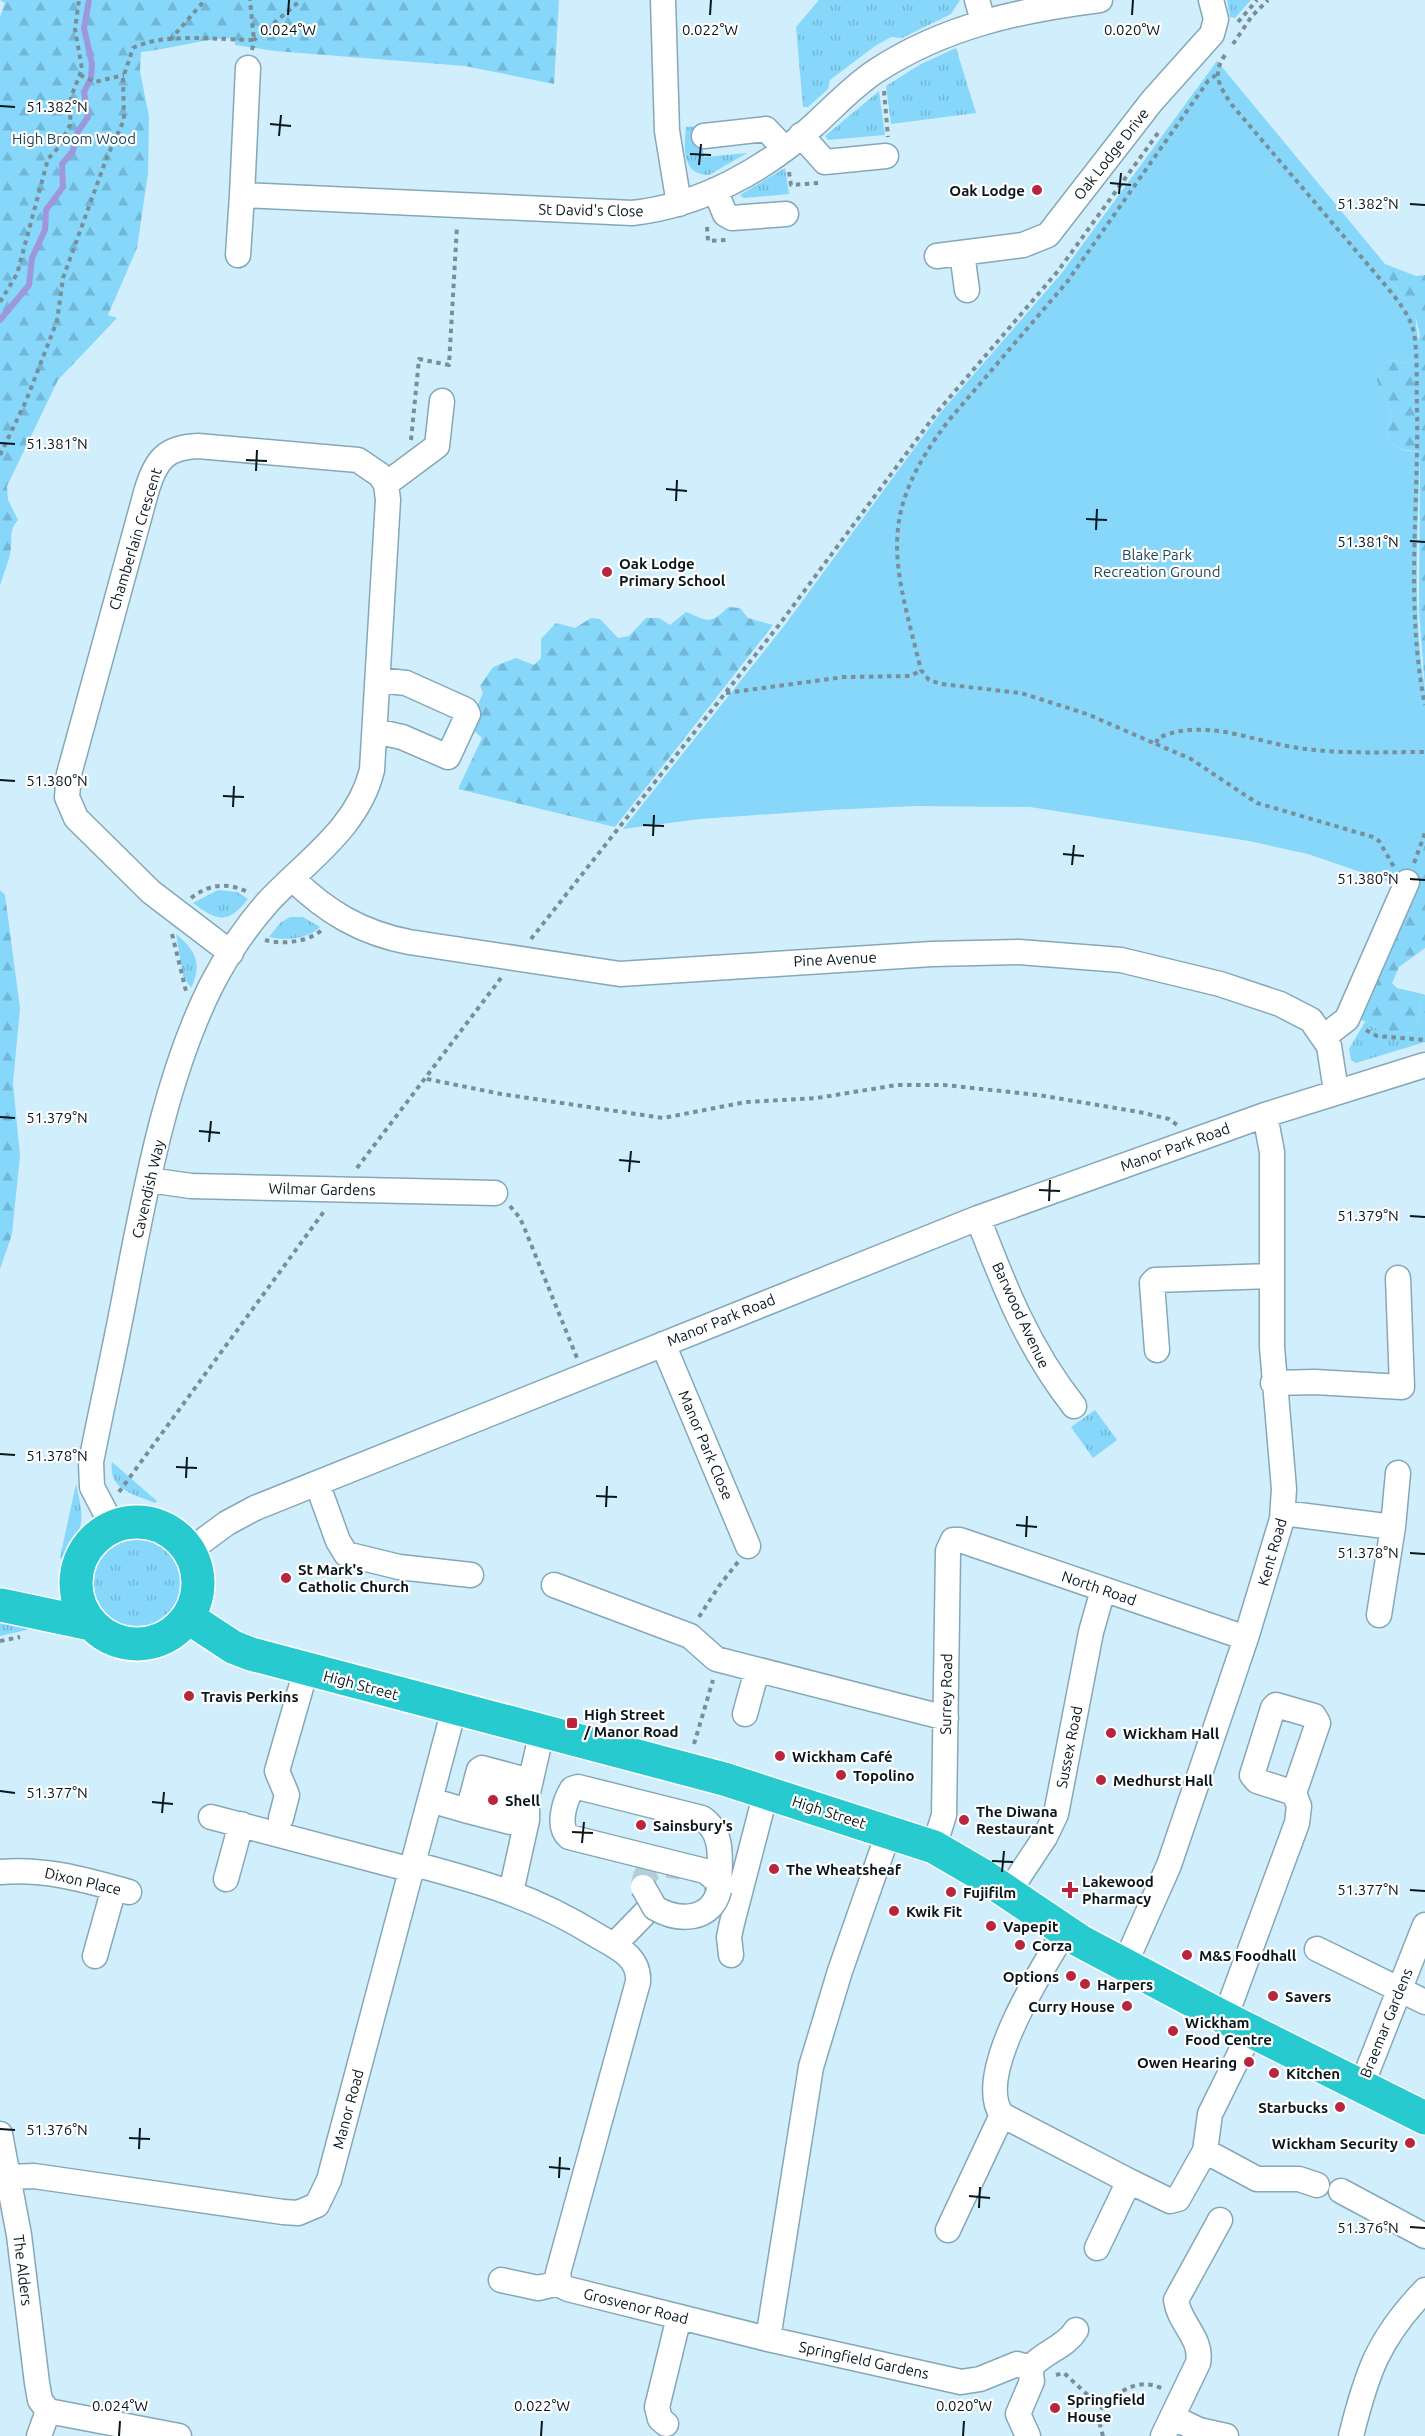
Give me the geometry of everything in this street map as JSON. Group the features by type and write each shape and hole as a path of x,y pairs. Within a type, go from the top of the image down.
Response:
{"highway":[{"path":"108,1518 157,1526 172,1533 189,1551 198,1581 197,1596 189,1618 167,1636 138,1643 121,1641 104,1634 91,1624 77,1599 76,1573 81,1558 100,1534 108,1518"},
{"path":"0,1605 49,1589 76,1573"},
{"path":"0,1605 91,1624"},
{"name":"High Street","path":"189,1618 233,1647 306,1670 686,1769 766,1792 934,1847 971,1868 1065,1931 1125,1966 1425,2118"}],"street":[{"path":"663,0 667,131 679,204"},
{"name":"St David's Close","path":"242,195 632,213 679,204 715,190 746,174 793,141 853,88 882,67 934,40 980,10 1029,10 1100,0"},
{"name":"Oak Lodge Drive","path":"937,256 1033,243 1053,230 1089,179 1212,34 1216,19 1211,0"},
{"path":"238,255 248,68"},
{"path":"704,136 766,129 793,141 825,162 886,156"},
{"path":"715,190 725,214 732,218 786,214"},
{"path":"962,253 967,290"},
{"path":"292,878 347,824 358,809 372,770 388,500 386,484 437,446 442,401"},
{"name":"Chamberlain Crescent","path":"231,952 175,912 134,876 81,823 71,811 67,797 69,774 156,464 167,454 189,446 339,456 366,464 386,484"},
{"path":"375,731 402,737 456,761 468,714 466,710 406,683 378,680"},
{"path":"1336,1091 1332,1056 1325,1036 1347,1019 1402,876"},
{"name":"Pine Avenue","path":"292,878 337,916 358,927 404,941 594,972 634,974 809,960 923,954 1019,952 1077,955 1155,967 1239,990 1297,1012 1316,1024 1325,1036"},
{"name":"Cavendish Way","path":"108,1518 90,1479 91,1462 149,1180 182,1059 203,1003 231,952 267,903 292,878"},
{"name":"Manor Park Road","path":"189,1551 240,1515 978,1218 1186,1142 1336,1091 1425,1065"},
{"name":"Kent Road","path":"1125,1966 1169,1865 1246,1638 1283,1513 1284,1489 1274,1383 1271,1276 1272,1152 1265,1115"},
{"name":"Wilmar Gardens","path":"149,1180 191,1186 495,1193"},
{"name":"Barwood Avenue","path":"978,1218 1027,1335 1048,1373 1074,1406"},
{"path":"1157,1350 1152,1305 1152,1283 1155,1280 1271,1276"},
{"path":"1274,1383 1315,1382 1402,1387 1398,1278"},
{"name":"Manor Park Close","path":"663,1344 748,1546"},
{"path":"1379,1616 1393,1527 1398,1473"},
{"path":"316,1483 338,1541 346,1554 399,1567 471,1575"},
{"path":"1283,1513 1393,1527"},
{"name":"North Road","path":"953,1540 960,1540 1246,1638"},
{"name":"Surrey Road","path":"934,1847 944,1815 948,1551 953,1540"},
{"path":"554,1585 690,1636 716,1659 946,1718"},
{"name":"Sussex Road","path":"1008,1893 1045,1837 1056,1814 1091,1632 1103,1590"},
{"path":"281,1818 287,1795 277,1771 306,1670"},
{"path":"745,1714 757,1670"},
{"name":"Manor Road","path":"9,2177 34,2176 286,2212 309,2211 317,2205 329,2180 453,1708"},
{"path":"511,1892 528,1797 543,1731"},
{"path":"471,1801 478,1770 482,1768 528,1797"},
{"path":"643,1887 655,1908 686,1917 696,1916 715,1904 719,1890 718,1838 711,1824 702,1818 578,1787 572,1789 562,1825 563,1832 568,1837 705,1872 716,1879 719,1890"},
{"path":"731,1955 729,1937 732,1923 766,1792"},
{"path":"1065,1931 1041,1969 1005,2046 994,2086 998,2110 1002,2115 1129,2181 1170,2201 1178,2199 1205,2151 1210,2114 1297,1824 1299,1806 1294,1793"},
{"path":"430,1800 471,1801 510,1822 528,1797"},
{"path":"211,1817 511,1892 562,1914 614,1945 638,1967 638,1982 558,2272 558,2283 538,2288 501,2280"},
{"path":"226,1879 240,1824"},
{"path":"768,2339 811,2067 846,1955 889,1832"},
{"name":"Dixon Place","path":"0,1872 38,1871 63,1874 121,1890 95,1956"},
{"path":"614,1945 646,1912"},
{"name":"Braemar Gardens","path":"1361,2087 1425,1925"},
{"path":"1317,1949 1425,2002"},
{"path":"948,2230 1002,2115"},
{"name":"The Alders","path":"0,2134 9,2177 37,2383 45,2409"},
{"path":"1205,2151 1257,2179 1299,2179 1317,2185"},
{"path":"1097,2248 1129,2181"},
{"path":"1341,2191 1425,2236"},
{"path":"1220,2220 1176,2300 1178,2310 1199,2345 1200,2353 1198,2363 1172,2417 1199,2430 1226,2436"},
{"name":"Grosvenor Road","path":"558,2283 568,2289 768,2339"},
{"path":"1351,2436 1366,2376 1378,2351 1396,2322 1425,2290"},
{"path":"666,2424 660,2419 657,2407 679,2317"},
{"path":"1028,2436 1018,2414 1038,2358 1066,2341 1076,2330"},
{"name":"Springfield Gardens","path":"768,2339 961,2382 980,2379 1017,2364 1031,2375"},
{"path":"39,2436 45,2409 155,2434 179,2436"}],"path":[{"path":"0,302 17,274 48,159 58,148 70,125 71,97 82,69 75,28 79,0"},
{"path":"169,40 205,0"},
{"path":"248,68 254,40 250,0"},
{"path":"0,455 26,401 57,321 63,278 107,157 124,120 124,75 133,48 141,44 169,40 254,40 301,0"},
{"path":"1232,30 1257,0"},
{"path":"1268,0 1252,16 1219,63 1216,75 1219,87 1392,293 1406,313 1414,332 1418,437 1415,556 1417,652 1425,705"},
{"path":"80,75 95,82 124,75"},
{"path":"1216,75 1208,81 1067,282 949,420 932,442 914,475 900,507 896,553 897,573 921,670 929,680 941,684 1021,693 1087,714 1191,759 1257,804 1373,837 1379,841 1402,876 1425,833"},
{"path":"108,1518 122,1488 340,1190 427,1079 515,959 724,694 938,411 1058,271 1162,127"},
{"path":"410,450 419,359 449,365 458,205"},
{"path":"724,694 844,677 911,676 921,670"},
{"path":"1156,744 1158,738 1165,734 1205,729 1232,732 1304,749 1337,752 1425,752"},
{"path":"203,1003 188,993 183,985 172,940 175,912 200,892 216,886 235,887 267,903"},
{"path":"245,931 279,942 309,938 318,934 337,916"},
{"path":"1347,1019 1377,1036 1425,1040"},
{"path":"427,1079 491,1092 663,1118 746,1102 817,1098 897,1085 944,1085 1038,1095 1168,1119 1176,1122 1186,1142"},
{"path":"495,1193 520,1218 584,1375"},
{"path":"690,1636 705,1606 748,1546"},
{"path":"686,1769 715,1675 716,1659"},
{"path":"1031,2375 1064,2373 1091,2398 1103,2403"},
{"path":"1103,2436 1099,2421 1103,2403 1133,2385 1153,2384 1172,2417"}],"green space":[{"name":"High Broom Wood","path":"0,0 559,0 554,84 465,66 275,51 235,45 235,38 141,52 140,71 149,117 148,173 137,248 108,315 117,318 58,380 7,486 8,500 18,520 12,530 8,562 0,586 0,17 5,3"},
{"path":"819,0 960,0 951,14 902,38 891,37 875,46 830,80 828,89 808,107 803,107 796,27"},
{"path":"1227,0 1251,0 1235,18 1230,17"},
{"path":"956,48 976,113 891,124 886,86 921,64"},
{"name":"Blake Park Recreation Ground","path":"1217,61 1385,264 1384,273 1404,298 1412,301 1417,310 1420,355 1409,364 1389,360 1377,374 1379,386 1391,413 1387,430 1390,441 1400,449 1420,452 1417,600 1425,689 1425,844 1410,889 1308,854 1249,841 1030,807 914,806 829,810 700,819 623,829 784,626 941,412 1061,274"},
{"path":"879,91 885,135 828,140 825,136"},
{"path":"700,126 704,157 747,153 709,175 693,170 686,158 686,127"},
{"path":"785,168 789,194 744,198 740,195"},
{"path":"1385,264 1416,276 1425,275 1425,689 1419,611 1420,452 1400,448 1390,441 1387,430 1391,413 1377,380 1377,374 1389,360 1409,364 1420,336 1412,301 1404,298 1384,273"},
{"path":"728,607 740,608 748,618 773,625 615,827 458,789 482,738 469,726 483,693 480,686 493,667 516,658 534,665 541,658 541,639 556,623 575,628 591,618 600,619 618,638 629,636 646,618 659,618 670,625 686,612 708,620 717,617"},
{"path":"1425,844 1425,948 1399,967 1392,983 1397,988 1423,994 1415,1033 1379,1030 1357,1017"},
{"path":"0,890 5,895 20,1008 13,1083 20,1156 12,1234 0,1269"},
{"path":"218,890 237,892 248,899 234,913 222,918 209,914 193,903"},
{"path":"290,917 303,917 320,927 296,938 269,937 280,923"},
{"path":"176,934 188,946 197,964 191,988 183,976"},
{"path":"1423,994 1425,995 1425,1042 1356,1063 1351,1060 1349,1049 1365,1022 1379,1030 1415,1033"},
{"path":"1095,1410 1117,1440 1093,1458 1071,1427"},
{"path":"112,1462 157,1501 155,1503 139,1497 118,1485 114,1479"},
{"path":"76,1484 81,1508 81,1524 76,1540 64,1561 60,1558"},
{"path":"135,1536 153,1540 168,1550 178,1565 182,1583 178,1601 168,1616 153,1626 135,1630 117,1626 102,1616 92,1601 88,1583 92,1565 102,1550 117,1540"},
{"path":"32,1622 31,1629 0,1636 0,1623"}],"waterway":[{"path":"0,320 29,285 32,258 45,230 46,210 63,187 62,164 73,151 77,133 88,117 84,92 91,78 92,64 84,28 89,0"}],"tunnel":[{"path":"643,1887 644,1879 655,1867 681,1868"}],"place":[{"name":"Oak Lodge","path":"1037,190"},
{"name":"Oak Lodge Primary School","path":"607,572"},
{"name":"St Mark's Catholic Church","path":"286,1578"},
{"name":"Travis Perkins","path":"189,1696"},
{"name":"High Street / Manor Road","path":"572,1723"},
{"name":"Wickham Hall","path":"1111,1733"},
{"name":"Wickham Café","path":"780,1756"},
{"name":"Topolino","path":"841,1775"},
{"name":"Medhurst Hall","path":"1101,1780"},
{"name":"Shell","path":"493,1800"},
{"name":"The Diwana Restaurant","path":"964,1820"},
{"name":"Sainsbury's","path":"641,1825"},
{"name":"The Wheatsheaf","path":"774,1869"},
{"name":"Lakewood Pharmacy","path":"1070,1890"},
{"name":"Fujifilm","path":"951,1892"},
{"name":"Kwik Fit","path":"894,1911"},
{"name":"Vapepit","path":"991,1926"},
{"name":"Corza","path":"1020,1945"},
{"name":"M&S Foodhall","path":"1187,1955"},
{"name":"Options","path":"1071,1976"},
{"name":"Harpers","path":"1085,1984"},
{"name":"Savers","path":"1273,1996"},
{"name":"Curry House","path":"1127,2006"},
{"name":"Wickham Food Centre","path":"1173,2031"},
{"name":"Owen Hearing","path":"1249,2062"},
{"name":"Kitchen","path":"1274,2073"},
{"name":"Starbucks","path":"1340,2107"},
{"name":"Wickham Security","path":"1410,2143"},
{"name":"Springfield House","path":"1055,2408"}]}
